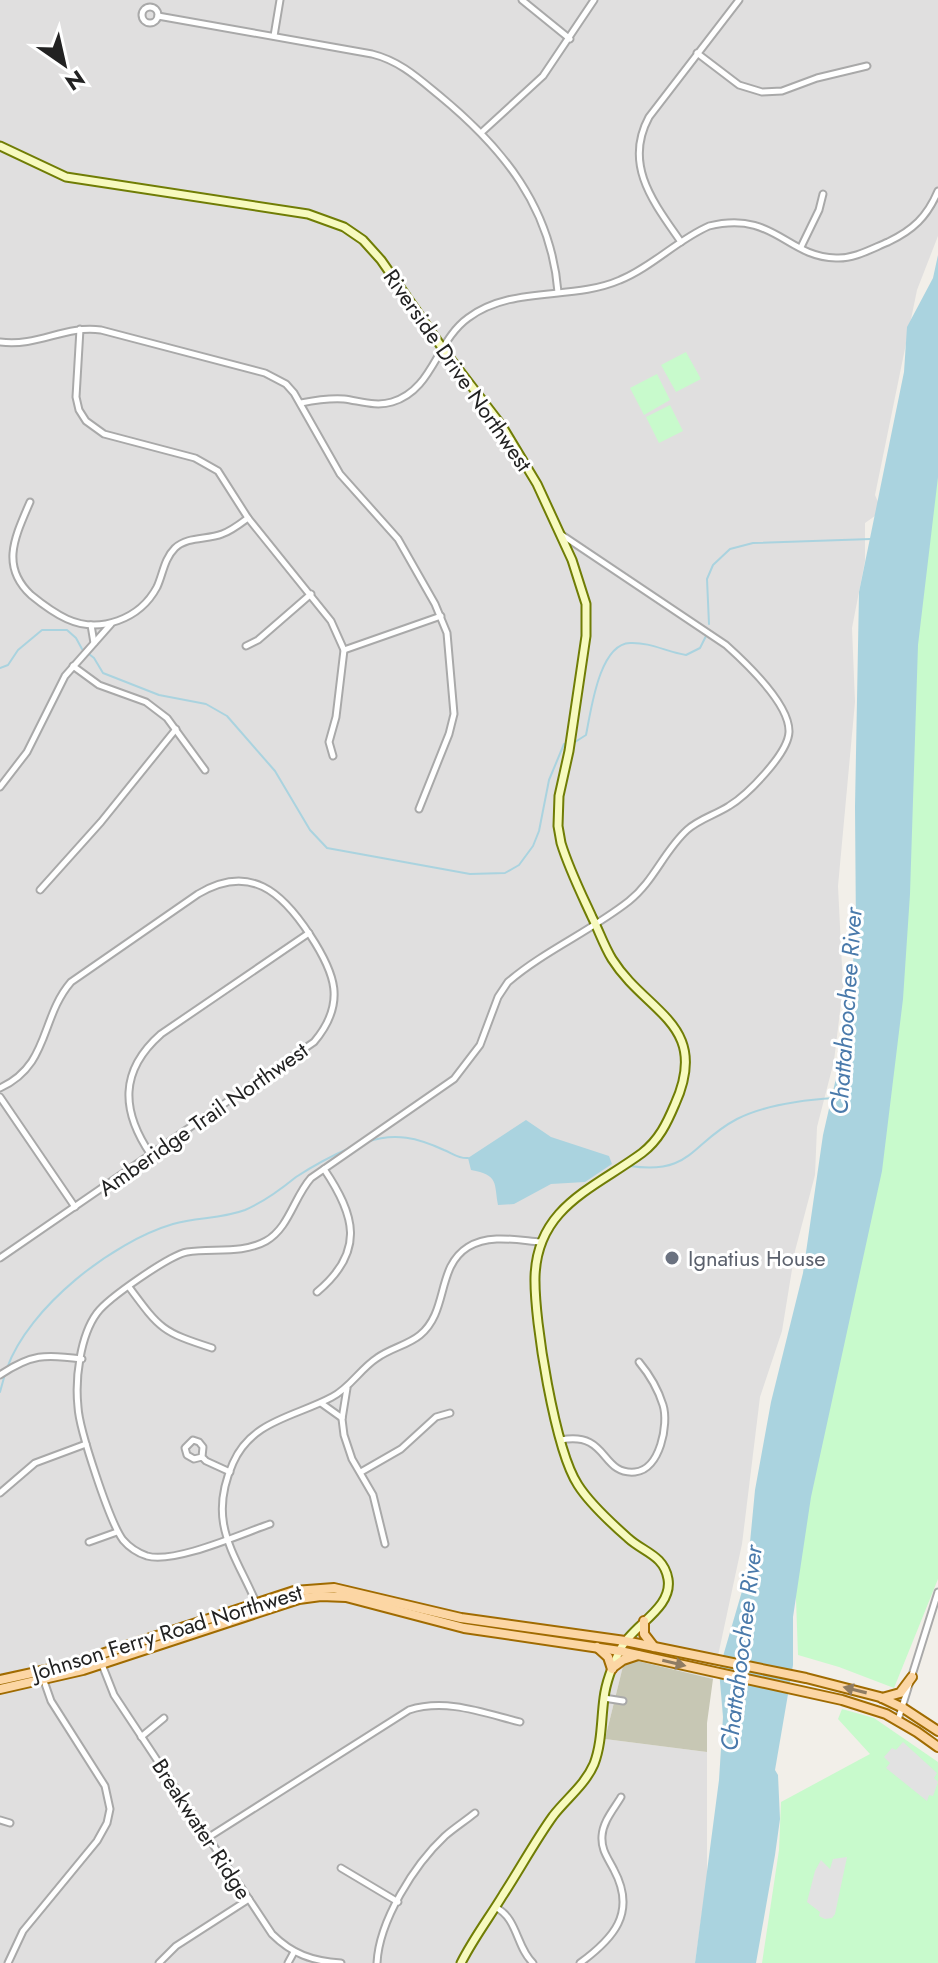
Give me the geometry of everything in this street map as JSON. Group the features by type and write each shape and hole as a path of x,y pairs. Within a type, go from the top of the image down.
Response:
{"main road":[{"name":"Johnson Ferry Road Northwest","path":"0,1689 44,1681 303,1589 329,1587 461,1618 625,1641 806,1678 882,1698 938,1731"},
{"name":"Johnson Ferry Road Northwest","path":"258,1607 335,1596 464,1628 597,1646 868,1707 898,1720 938,1747"},
{"path":"644,1621 644,1634 655,1647"},
{"path":"597,1646 608,1657 612,1669 624,1660 639,1655"},
{"name":"Johnson Ferry Road Northwest","path":"0,1680 100,1660"},
{"path":"882,1698 900,1693 912,1677"}],"street":[{"path":"274,36 280,0"},
{"path":"522,0 570,39"},
{"path":"482,132 543,76 594,0"},
{"path":"681,242 645,187 639,169 642,132 649,117 739,0"},
{"path":"158,16 372,54 393,60 413,73 482,132 528,193 553,251 558,292"},
{"path":"697,53 739,85 762,92 782,91 817,78 867,66"},
{"name":"Riverside Drive Northwest","path":"0,146 66,177 308,214 334,222 354,233 373,250 502,426 537,484 582,585 586,604 586,636 559,796 558,826 566,860 607,951 620,971 673,1025 684,1051 685,1076 666,1125 654,1142 567,1206 551,1223 540,1242 535,1280 549,1385 571,1471 586,1496 627,1538 655,1556 667,1573 669,1586 665,1599 625,1641 612,1669 604,1698 600,1740 594,1763 575,1792 551,1818 461,1963"},
{"path":"301,403 331,399 374,404 392,402 415,390 456,327 483,308 510,299 620,281 709,226 738,222 765,227 823,257 836,258 862,253 901,236 918,224 938,191"},
{"path":"801,247 819,210 823,194"},
{"path":"0,342 25,344 80,329 101,330 265,373 286,384 301,403 340,474 398,539 441,616 450,652 454,714 419,809"},
{"path":"80,329 76,397 86,421 104,434 209,464 226,481 248,518 331,621 344,650 336,717 329,742 333,756"},
{"path":"30,502 10,553 12,574 19,584 50,610 68,620 91,625 111,623 131,614 147,601 157,586 164,563 176,548 191,540 222,534 248,518"},
{"path":"270,1524 172,1557 158,1558 134,1550 117,1532 86,1444 77,1406 86,1334 95,1316 129,1287 182,1253 243,1248 268,1240 285,1221 302,1188 324,1169 454,1079 480,1045 498,997 508,982 596,925 645,887 686,830 728,807 746,792 781,753 789,730 784,712 759,678 726,645 626,580 559,530"},
{"path":"246,646 258,640 311,594"},
{"path":"344,650 441,616"},
{"path":"0,787 27,752 58,687 111,623"},
{"path":"91,625 94,643"},
{"path":"73,666 99,685 146,702 176,729 205,770"},
{"path":"40,890 101,822 176,729"},
{"name":"Amberidge Trail Northwest","path":"0,1088 17,1078 34,1061 57,1001 71,982 206,889 236,881 264,887 288,903 327,961 334,983 333,1010 322,1033 306,1049 0,1258"},
{"path":"151,1155 135,1129 129,1104 131,1075 142,1053 161,1034 309,933"},
{"path":"0,1097 75,1207"},
{"path":"317,1292 342,1263 351,1230 345,1203 324,1169"},
{"path":"258,1607 226,1539 222,1506 230,1472 241,1450 260,1430 347,1387 375,1359 414,1339 429,1326 440,1307 449,1268 465,1249 489,1240 540,1242"},
{"path":"129,1287 161,1327 174,1336 212,1348"},
{"path":"0,1375 37,1356 82,1359"},
{"path":"561,1440 577,1437 587,1440 622,1471 638,1472 650,1465 656,1455 664,1416 663,1405 650,1376 639,1362"},
{"path":"347,1387 342,1419 347,1447 373,1495 385,1544"},
{"path":"320,1403 342,1419"},
{"path":"361,1472 401,1449 436,1417 450,1413"},
{"path":"0,1493 35,1463 86,1444"},
{"path":"202,1457 230,1472"},
{"path":"89,1542 117,1532"},
{"path":"898,1720 938,1592"},
{"name":"Breakwater Ridge","path":"100,1660 114,1695 272,1934 294,1952 321,1962 341,1963"},
{"path":"8,1963 23,1931 97,1841 107,1823 110,1809 105,1786 51,1701 44,1681"},
{"path":"604,1698 623,1701"},
{"path":"209,1837 409,1710 427,1705 448,1705 520,1722"},
{"path":"141,1737 164,1718"},
{"path":"580,1963 612,1937 621,1914 621,1888 602,1843 606,1821 621,1797"},
{"path":"377,1963 381,1933 431,1850 475,1813"},
{"path":"0,1820 10,1823"},
{"path":"341,1868 398,1902"},
{"path":"159,1963 176,1946 249,1899"},
{"path":"495,1907 509,1918 523,1950 533,1963"},
{"path":"288,1963 294,1952"}],"shaded area":[{"path":"0,0 938,0 938,236 917,290 875,495 882,511 865,523 865,561 852,628 855,702 838,886 843,987 834,1061 817,1127 815,1175 795,1251 782,1331 760,1397 742,1544 713,1679 625,1658 605,1739 707,1752 707,1878 695,1963 0,1963"},
{"path":"625,1658 713,1679 707,1752 605,1739"},
{"path":"903,1742 937,1773 934,1778 938,1782 933,1796 929,1795 927,1801 886,1768 890,1763 884,1757"},
{"path":"847,1857 835,1914 825,1919 807,1902 815,1871 821,1860 830,1869 833,1859"}],"green space":[{"path":"686,352 701,379 676,392 661,365"},
{"path":"657,374 670,400 644,415 630,388"},
{"path":"670,405 683,431 659,443 646,417"},
{"path":"938,472 938,1579 894,1688 798,1655 795,1571 907,654"},
{"path":"842,1709 874,1718 938,1762 938,1963 762,1963 779,1850 781,1802 870,1754 838,1719"}],"water":[{"name":"Chattahoochee River","path":"938,255 938,477 918,645 910,894 903,999 882,1171 811,1497 793,1617 793,1665 775,1770 778,1775 780,1819 756,1963 695,1963 719,1780 723,1717 719,1670 747,1574 755,1490 771,1402 803,1273 823,1135 839,1065 853,962 856,933 859,592 904,372 907,327 933,278"},
{"path":"526,1120 551,1137 609,1156 612,1164 585,1182 551,1184 514,1204 498,1205 494,1181 486,1174 471,1170 468,1158"}],"waterway":[{"path":"709,624 707,579 713,565 730,549 753,543 871,539"},
{"path":"0,668 8,665 18,650 42,630 67,630 82,649"},
{"path":"575,742 586,735 598,680 611,654 619,646 645,644 686,655 700,648 706,636"},
{"path":"89,654 103,673 159,695 206,704 227,716 275,771 310,830 327,848 470,874 505,873 519,865 533,846 549,780 564,744 569,743"},
{"name":"Chattahoochee River","path":"630,1166 651,1168 679,1161 722,1128 759,1110 834,1098"},
{"path":"367,1142 387,1137 406,1138 468,1158"},
{"path":"7,1368 34,1322 53,1300 99,1261 149,1233 173,1224 245,1210 309,1169 350,1148"},
{"path":"0,1392 5,1374"}],"place":[{"name":"Ignatius House","path":"672,1258"}]}
